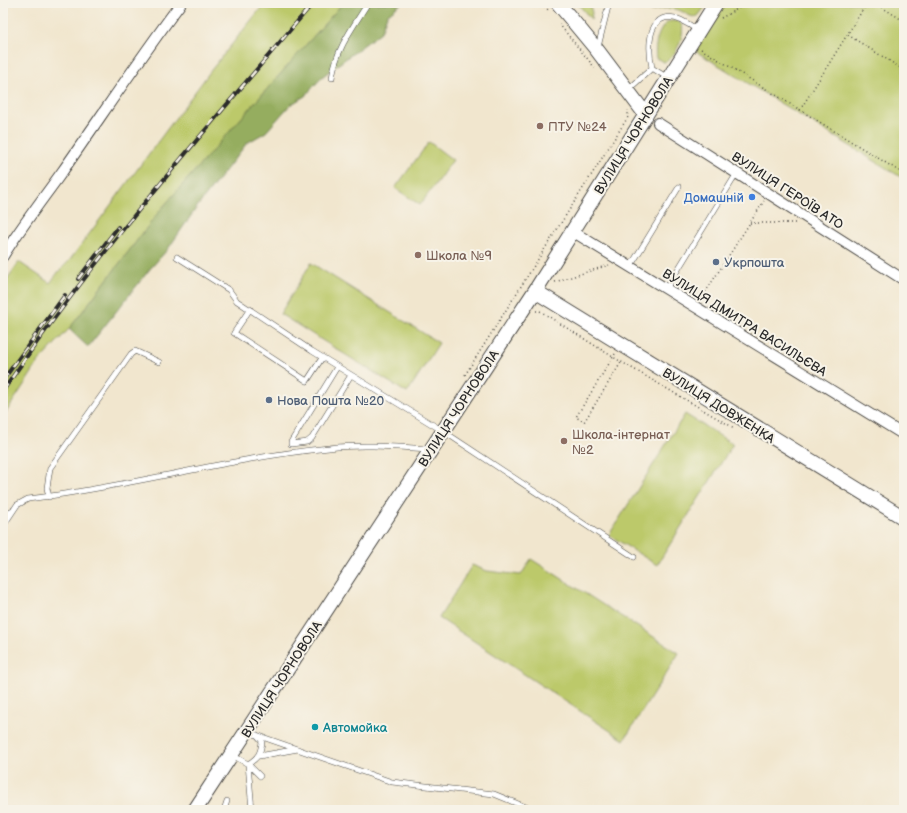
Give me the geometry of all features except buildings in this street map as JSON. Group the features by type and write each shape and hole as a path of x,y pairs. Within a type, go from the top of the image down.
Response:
{"street":[{"path":"3,256 23,225 181,3"},
{"name":"ВУЛИЦЯ ЧОРНОВОЛА","path":"197,808 232,755 252,733 443,431 535,291 716,3"},
{"path":"555,9 597,50 646,115"},
{"name":"ВУЛИЦЯ ГЕРОЇВ АТО","path":"658,123 904,280"},
{"name":"ВУЛИЦЯ ДМИТРА ВАСИЛЬЄВА","path":"572,231 904,435"},
{"name":"ВУЛИЦЯ ДОВЖЕНКА","path":"535,291 904,518"}],"lane":[{"path":"332,78 334,63 345,40 368,3"},
{"path":"597,50 609,3"},
{"path":"669,78 652,68 648,52 649,40 656,22 669,16 687,21 699,31"},
{"path":"628,91 652,68"},
{"path":"666,289 737,173"},
{"path":"630,267 679,187"},
{"path":"177,257 229,290 237,301 322,358 351,374 443,431 634,557"},
{"path":"250,310 234,333 307,382 322,358"},
{"path":"49,497 47,488 50,468 131,354 134,351 140,352 159,362"},
{"path":"337,367 290,442 292,444 307,442 312,438 351,374"},
{"path":"3,515 15,509 28,499 49,497 268,456 330,448 383,446 432,449"},
{"path":"3,526 15,509"},
{"path":"252,733 299,748 392,782 494,794 533,810"},
{"path":"252,733 262,741 259,756"},
{"path":"248,764 259,756 299,748"},
{"path":"232,755 248,764 260,776"},
{"path":"248,764 252,810"},
{"path":"224,810 226,801"}],"path":[{"path":"542,3 555,9"},
{"path":"720,18 748,3"},
{"path":"800,110 867,3"},
{"path":"875,3 904,22"},
{"path":"557,21 597,70"},
{"path":"847,34 904,70"},
{"path":"696,45 904,174"},
{"path":"463,379 628,117 627,107"},
{"path":"696,307 769,193"},
{"path":"750,223 814,222"},
{"path":"549,284 621,261"},
{"path":"531,310 540,311 613,357 736,429"},
{"path":"621,344 576,417 584,422 622,361"}],"green space":[{"path":"265,3 343,3 162,208 69,329 40,360 3,417 3,285 19,262 50,283 69,261 212,69"},
{"path":"343,3 402,3 387,15 381,32 323,76 305,96 290,105 266,132 247,143 197,207 168,249 150,269 88,347 69,329 162,208"},
{"path":"577,3 590,3 592,13 591,19"},
{"path":"642,3 704,3 706,6 698,16 694,17 680,10 659,9 652,11"},
{"path":"721,3 904,3 904,179 692,49"},
{"path":"669,21 678,21 682,25 683,29 681,41 675,52 672,57 664,62 656,58 656,48 662,28"},
{"path":"429,142 453,160 420,205 395,188"},
{"path":"311,263 439,343 407,393 280,314"},
{"path":"685,414 733,444 657,565 609,535"},
{"path":"531,559 679,653 624,740 439,618 472,565 487,571 521,575"}],"railway":[{"path":"3,391 38,340 114,241 313,3"},
{"path":"78,279 118,227"},
{"path":"3,380 65,295"}],"place":[{"name":"ПТУ №24","path":"540,126"},
{"name":"Домашній","path":"752,197"},
{"name":"Школа №9","path":"418,255"},
{"name":"Укрпошта","path":"716,262"},
{"name":"Нова Пошта №20","path":"269,400"},
{"name":"Школа-інтернат №2","path":"564,441"},
{"name":"Автомойка","path":"315,727"}]}
